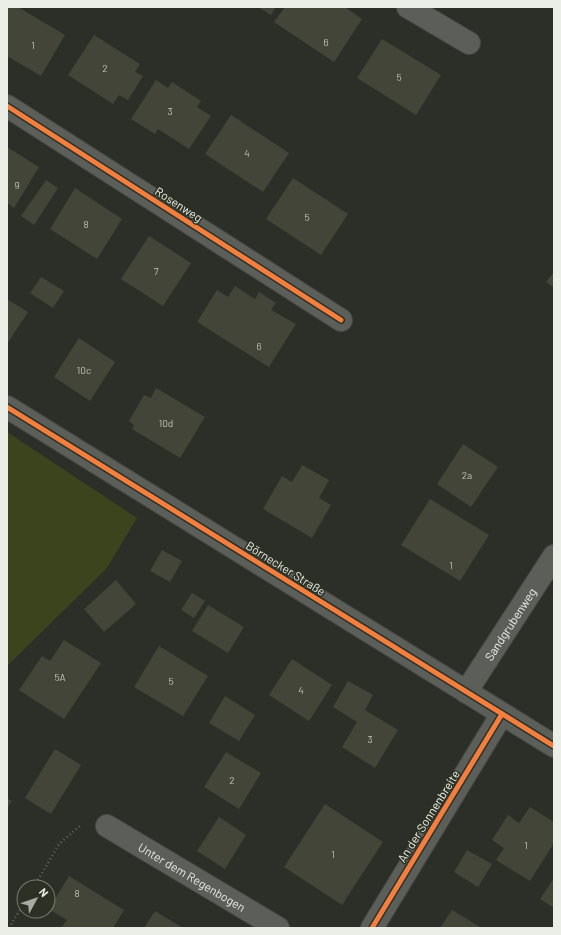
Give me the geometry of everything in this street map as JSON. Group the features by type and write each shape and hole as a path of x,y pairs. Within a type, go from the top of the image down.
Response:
{"street":[{"path":"408,7 469,43"},
{"name":"Rosenweg","path":"7,106 341,320"},
{"name":"Börnecker Straße","path":"7,407 554,746"},
{"name":"Sandgrubenweg","path":"466,692 554,556"},
{"name":"An der Sonnenbreite","path":"372,928 502,714"},
{"name":"Unter dem Regenbogen","path":"107,826 278,928"}],"path":[{"path":"39,879 59,844 80,826 107,826"},
{"path":"9,928 16,916"}],"green space":[{"path":"7,432 137,518 107,568 7,666"}],"building":[{"path":"7,7 18,7 65,35 41,76 7,56"},
{"path":"258,7 276,7 271,15"},
{"path":"285,7 345,7 362,19 334,62 274,22"},
{"path":"94,35 140,64 135,72 143,76 128,100 119,95 113,104 68,75"},
{"path":"382,39 441,75 416,115 357,78"},
{"path":"156,80 168,88 172,82 201,101 197,107 211,116 189,149 158,129 155,134 131,119"},
{"path":"231,115 289,153 263,192 205,154"},
{"path":"7,147 39,167 14,208 7,203"},
{"path":"293,178 348,214 321,255 266,219"},
{"path":"46,180 58,188 34,225 21,216"},
{"path":"75,188 122,219 97,259 50,229"},
{"path":"149,236 191,263 163,306 121,279"},
{"path":"554,272 554,288 546,282"},
{"path":"41,277 64,291 53,308 30,293"},
{"path":"235,286 255,299 259,292 276,303 271,310 296,324 269,367 197,322 217,290 228,297"},
{"path":"7,299 28,312 7,344"},
{"path":"79,338 115,362 90,401 54,377"},
{"path":"156,388 205,417 180,458 132,429 134,425 129,421 144,395 151,398"},
{"path":"463,444 498,467 471,507 437,484"},
{"path":"302,465 329,480 319,498 331,505 312,538 263,509 282,476 292,482"},
{"path":"430,499 489,535 460,581 401,545"},
{"path":"162,550 182,561 170,582 150,571"},
{"path":"116,580 136,604 104,632 84,609"},
{"path":"192,593 205,601 194,618 181,610"},
{"path":"208,605 244,627 228,653 192,631"},
{"path":"64,640 101,663 64,719 19,690 42,656 50,661"},
{"path":"159,646 208,676 183,716 134,687"},
{"path":"292,659 332,685 309,721 269,695"},
{"path":"348,681 373,695 365,710 398,730 375,768 342,747 357,722 333,707"},
{"path":"225,696 255,715 239,741 209,723"},
{"path":"55,749 81,765 51,814 25,798"},
{"path":"226,752 261,773 239,809 204,787"},
{"path":"7,798 12,801 7,808"},
{"path":"325,804 383,842 342,905 284,867"},
{"path":"530,807 554,822 554,843 530,881 496,860 504,848 492,840 508,815 519,823"},
{"path":"219,817 246,835 225,869 197,851"},
{"path":"467,850 492,864 478,887 454,872"},
{"path":"69,876 124,910 113,928 61,928 67,920 56,913 56,897"},
{"path":"554,878 554,908 540,899"},
{"path":"452,910 482,928 440,928"},
{"path":"155,911 183,928 144,928"}],"cycle path":[{"path":"7,106 341,320"},
{"path":"7,407 554,746"},
{"path":"372,928 502,714"}]}
